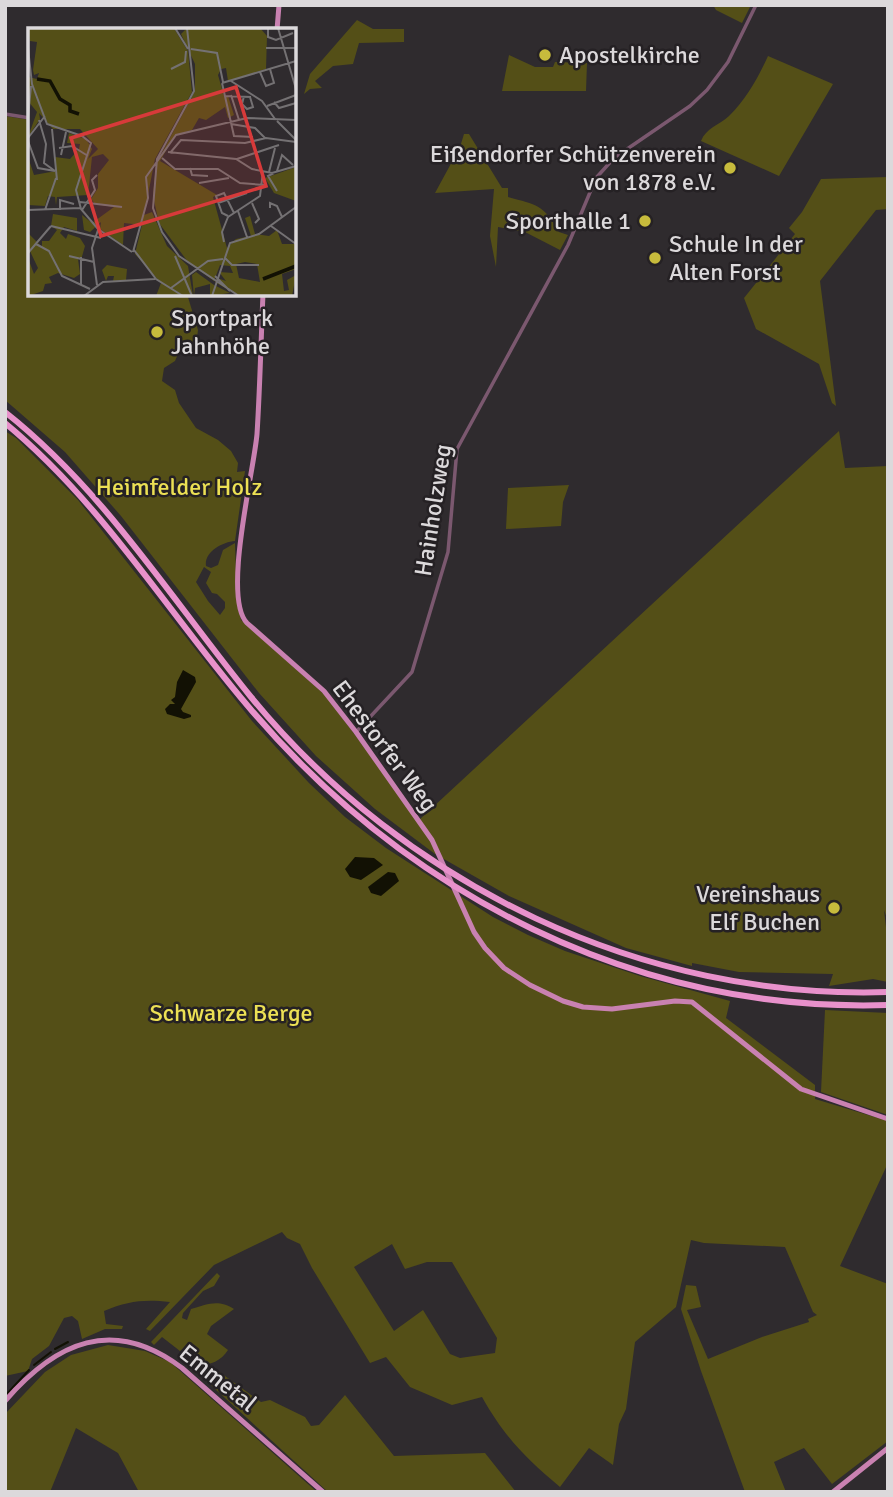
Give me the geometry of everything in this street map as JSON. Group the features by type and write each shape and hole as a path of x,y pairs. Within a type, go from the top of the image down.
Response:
{"highway":[{"path":"5,412 41,443 88,491 140,553 252,698 290,740 380,824 455,876 548,925 658,964 720,979 795,990 888,992"},
{"path":"5,423 82,498 223,677 290,754 359,819 427,869 535,930 592,954 654,975 708,989 767,999 888,1005"}],"main road":[{"path":"277,28 279,5"},
{"name":"Ehestorfer Weg","path":"263,296 255,455 238,547 240,614 324,691 356,732 436,847 474,932 496,961 522,981 575,1005 604,1009 687,1001 700,1007 789,1080 817,1096 888,1119"},
{"name":"Emmetal","path":"5,1401 43,1363 70,1348 93,1341 109,1340 142,1346 172,1360 182,1368 323,1492"},
{"path":"835,1492 888,1448"}],"street":[{"name":"Hainholzweg","path":"356,732 412,672 448,552 457,449 568,245 598,175 614,158 690,106 707,90 728,62 756,5"},
{"path":"5,114 28,118"}],"green space":[{"path":"713,5 751,5 742,23 716,10"},
{"path":"357,20 373,29 404,29 404,42 359,43 353,64 333,66 315,81 322,88 310,89 304,94 310,74"},
{"path":"509,55 535,67 553,67 555,62 587,63 586,91 502,91"},
{"path":"768,56 833,84 779,176 701,141 706,133 741,103"},
{"name":"Heimfelder Holz","path":"5,116 28,120 28,296 188,296 198,330 197,338 195,343 179,352 175,361 164,368 162,381 175,390 179,403 196,428 231,451 238,463 237,472 245,471 235,541 225,543 211,552 206,566 211,568 218,565 223,550 235,543 237,604 241,620 325,695 419,820 839,431 845,468 888,466 888,921 884,910 888,944 888,982 873,979 829,986 833,974 739,972 692,963 692,966 626,948 509,896 435,854 375,809 316,756 259,693 121,516 65,452 5,400","holes":["204,567 211,572 206,583 212,593 225,602 225,608 220,615 196,582"]},
{"path":"464,134 469,134 502,188 508,188 508,197 538,207 559,232 568,235 560,250 525,232 498,227 496,267 490,236 494,189 435,193 460,147"},
{"path":"888,177 888,209 876,210 820,281 836,406 832,403 819,364 756,329 744,298 795,234 789,228 802,212 821,179"},
{"name":"Schwarze Berge","path":"5,431 16,438 78,500 252,721 309,783 345,817 386,848 493,917 528,935 565,951 640,976 730,1001 726,1018 815,1085 815,1099 888,1121 888,1163 840,1266 888,1284 888,1441 832,1484 804,1448 774,1462 786,1492 745,1492 681,1309 686,1285 696,1286 701,1307 687,1310 708,1359 809,1322 808,1319 817,1315 813,1312 785,1247 691,1240 676,1307 635,1342 626,1409 619,1424 613,1465 589,1448 560,1487 516,1446 482,1397 452,1405 410,1387 386,1357 370,1363 300,1244 287,1238 282,1232 214,1265 150,1331 146,1329 170,1302 136,1302 104,1311 106,1324 123,1326 122,1329 105,1329 82,1339 78,1321 72,1316 64,1318 49,1346 32,1359 28,1371 5,1376","holes":["392,1244 405,1269 427,1262 452,1262 497,1338 495,1353 460,1358 450,1354 423,1310 394,1331 354,1267"]},
{"path":"569,485 563,502 561,526 506,529 508,488"},
{"path":"825,1010 888,1013 888,1115 821,1092"},
{"path":"217,1273 220,1276 214,1286 203,1291 183,1313 182,1318 187,1320 191,1309 208,1304 218,1303 234,1309 211,1326 207,1334 228,1350 225,1354 215,1362 197,1365 195,1354 184,1348 180,1351 162,1337 154,1345 151,1342"},
{"path":"108,1345 145,1351 170,1362 317,1492 139,1492 118,1453 76,1428 50,1492 5,1492 5,1414 45,1372 71,1355"},
{"path":"214,1368 261,1402 270,1400 305,1417 311,1426 319,1425 345,1395 394,1456 485,1453 516,1492 328,1492 203,1378"}],"shaded area":[{"path":"183,670 195,677 196,682 181,709 191,717 184,719 167,714 165,709 170,704 175,704 171,700 175,697 177,682"},
{"path":"355,857 374,858 383,865 361,880 350,877 345,869"},
{"path":"388,872 395,873 399,881 381,896 371,893 368,887"}],"waterway":[{"path":"55,1349 68,1342"},
{"path":"34,1365 51,1352"},
{"path":"5,1396 29,1370"}],"place":[{"name":"Apostelkirche","path":"545,55"},
{"name":"Eißendorfer Schützenverein von 1878 e.V.","path":"730,168"},
{"name":"Sporthalle 1","path":"645,221"},
{"name":"Schule In der Alten Forst","path":"655,258"},
{"name":"Sportpark Jahnhöhe","path":"157,332"},
{"name":"Vereinshaus Elf Buchen","path":"834,908"}]}
